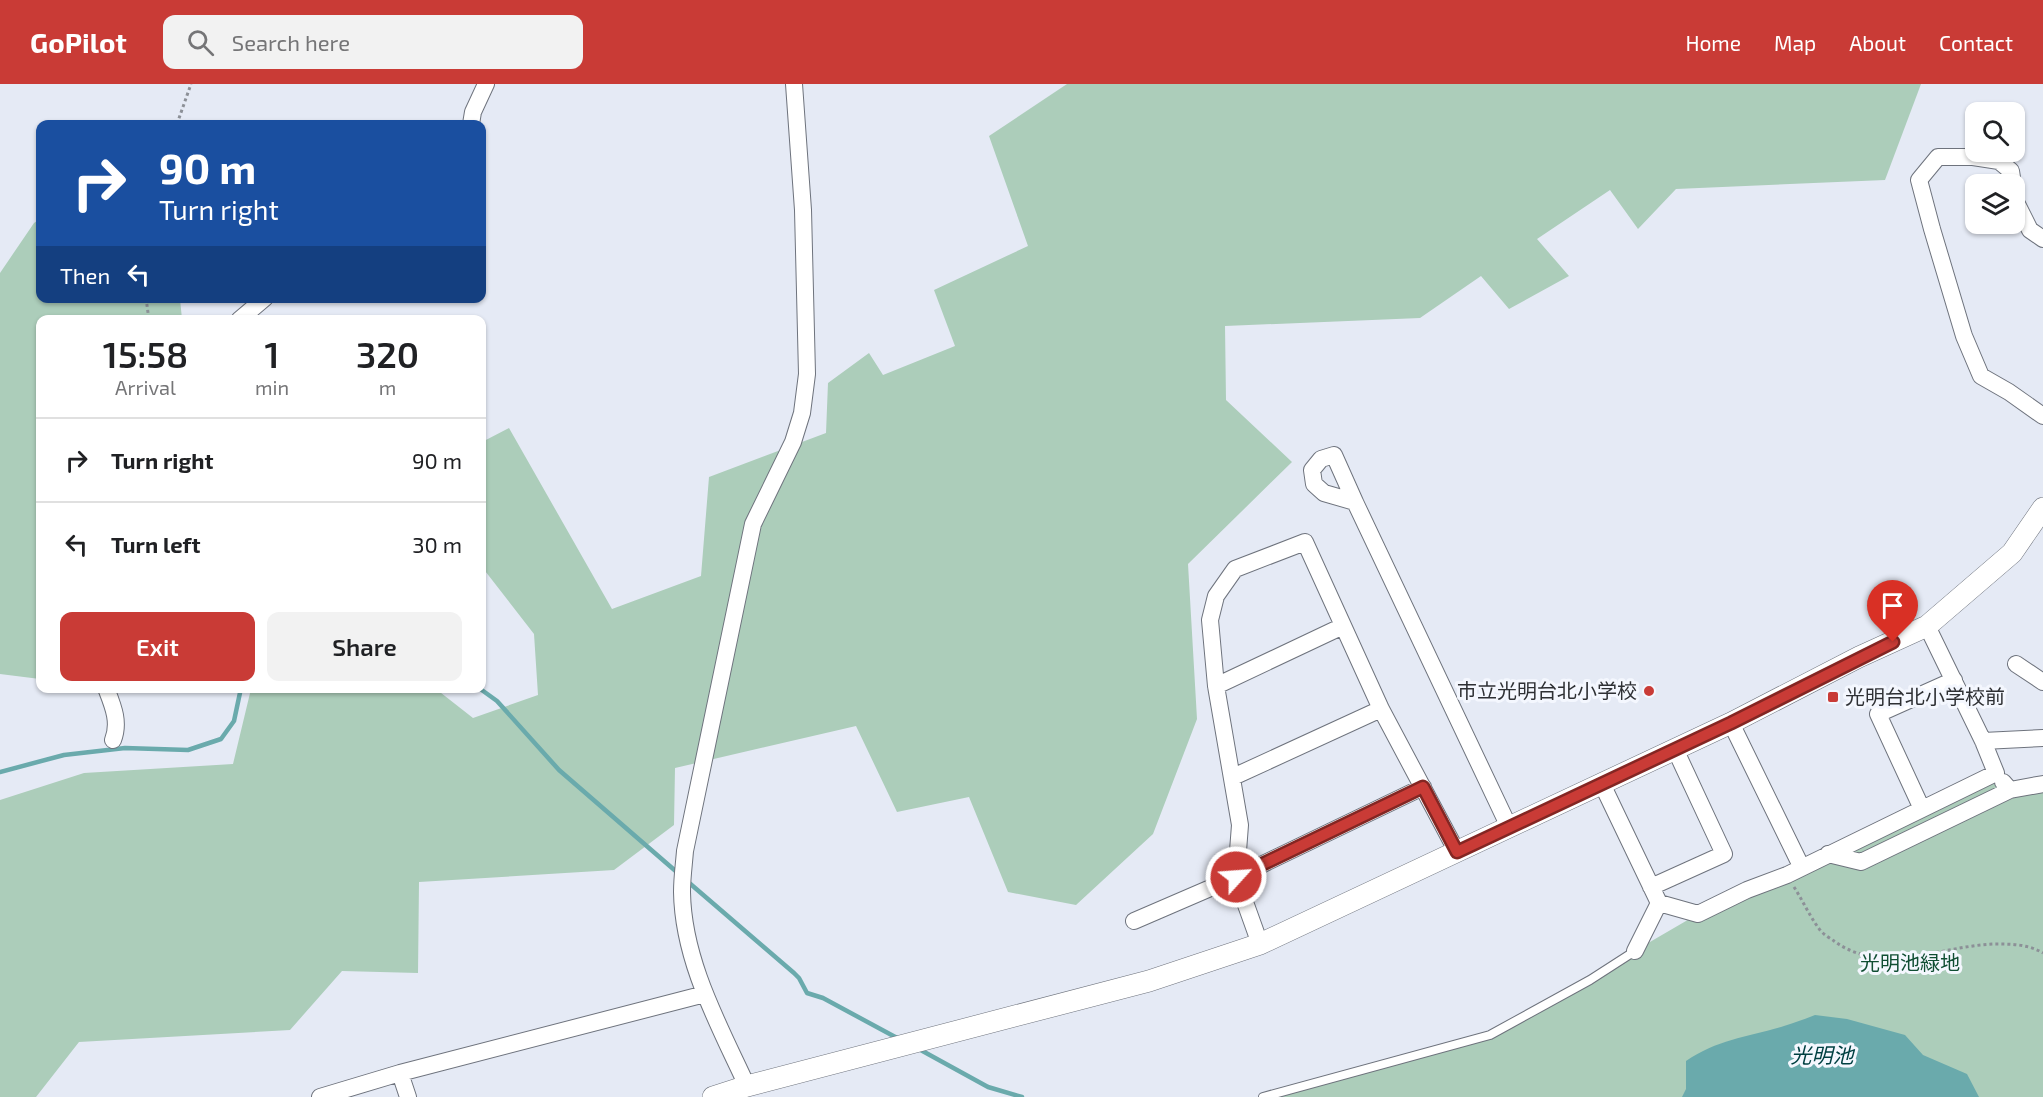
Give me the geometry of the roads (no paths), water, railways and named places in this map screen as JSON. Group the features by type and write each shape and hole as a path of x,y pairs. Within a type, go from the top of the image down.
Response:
{"street":[{"path":"471,120 472,112 486,84"},
{"path":"749,1092 697,973 685,923 682,892 685,851 753,524 793,442 802,413 807,375 803,210 794,84"},
{"path":"2011,174 1999,161 1973,157 1938,157 1919,180 1964,336 1981,376 2043,416"},
{"path":"2025,220 2030,230 2043,239"},
{"path":"245,315 259,303"},
{"path":"1355,502 1509,827"},
{"path":"713,1097 749,1092 1149,981 1260,944 1731,723 1859,657 1927,626 2012,553 2043,508"},
{"path":"1260,944 1236,877 1240,825 1216,686 1210,620 1216,596 1234,569 1305,542 1381,709 1457,852"},
{"path":"1216,686 1343,626"},
{"path":"1927,626 1983,741 1996,773 2010,790"},
{"path":"2016,664 2043,682"},
{"path":"1922,809 1878,714 1954,680"},
{"path":"108,693 114,709 117,730 113,740"},
{"path":"1233,777 1381,709"},
{"path":"1731,723 1794,871"},
{"path":"1983,741 2043,738"},
{"path":"1651,887 1724,854 1675,749"},
{"path":"1602,784 1659,903 1698,914 1747,890 1794,871 1996,773"},
{"path":"1828,854 1861,862 2010,790 2043,784"},
{"path":"1134,921 1236,877 1423,787"},
{"path":"1635,951 1659,903"},
{"path":"323,1097 400,1073 705,994"},
{"path":"400,1073 408,1097"}],"lane":[{"path":"1263,1097 1490,1035 1590,980 1635,951"}],"water":[{"name":"光明池","path":"1815,1015 1847,1019 1905,1035 1923,1055 1967,1074 1979,1097 1682,1097 1686,1089 1686,1061 1722,1043"}],"waterway":[{"path":"0,772 64,755 125,748 188,750 221,739 234,721 240,693"},
{"path":"486,693 497,701 559,770 679,874"},
{"path":"687,881 794,973 807,993 823,998 899,1039"},
{"path":"917,1048 988,1087 1022,1097"}],"place":[{"name":"市立光明台北小学校","path":"1649,691"},
{"name":"光明台北小学校前","path":"1833,697"}],"park label":[{"name":"光明池緑地","path":"1910,963"}]}
